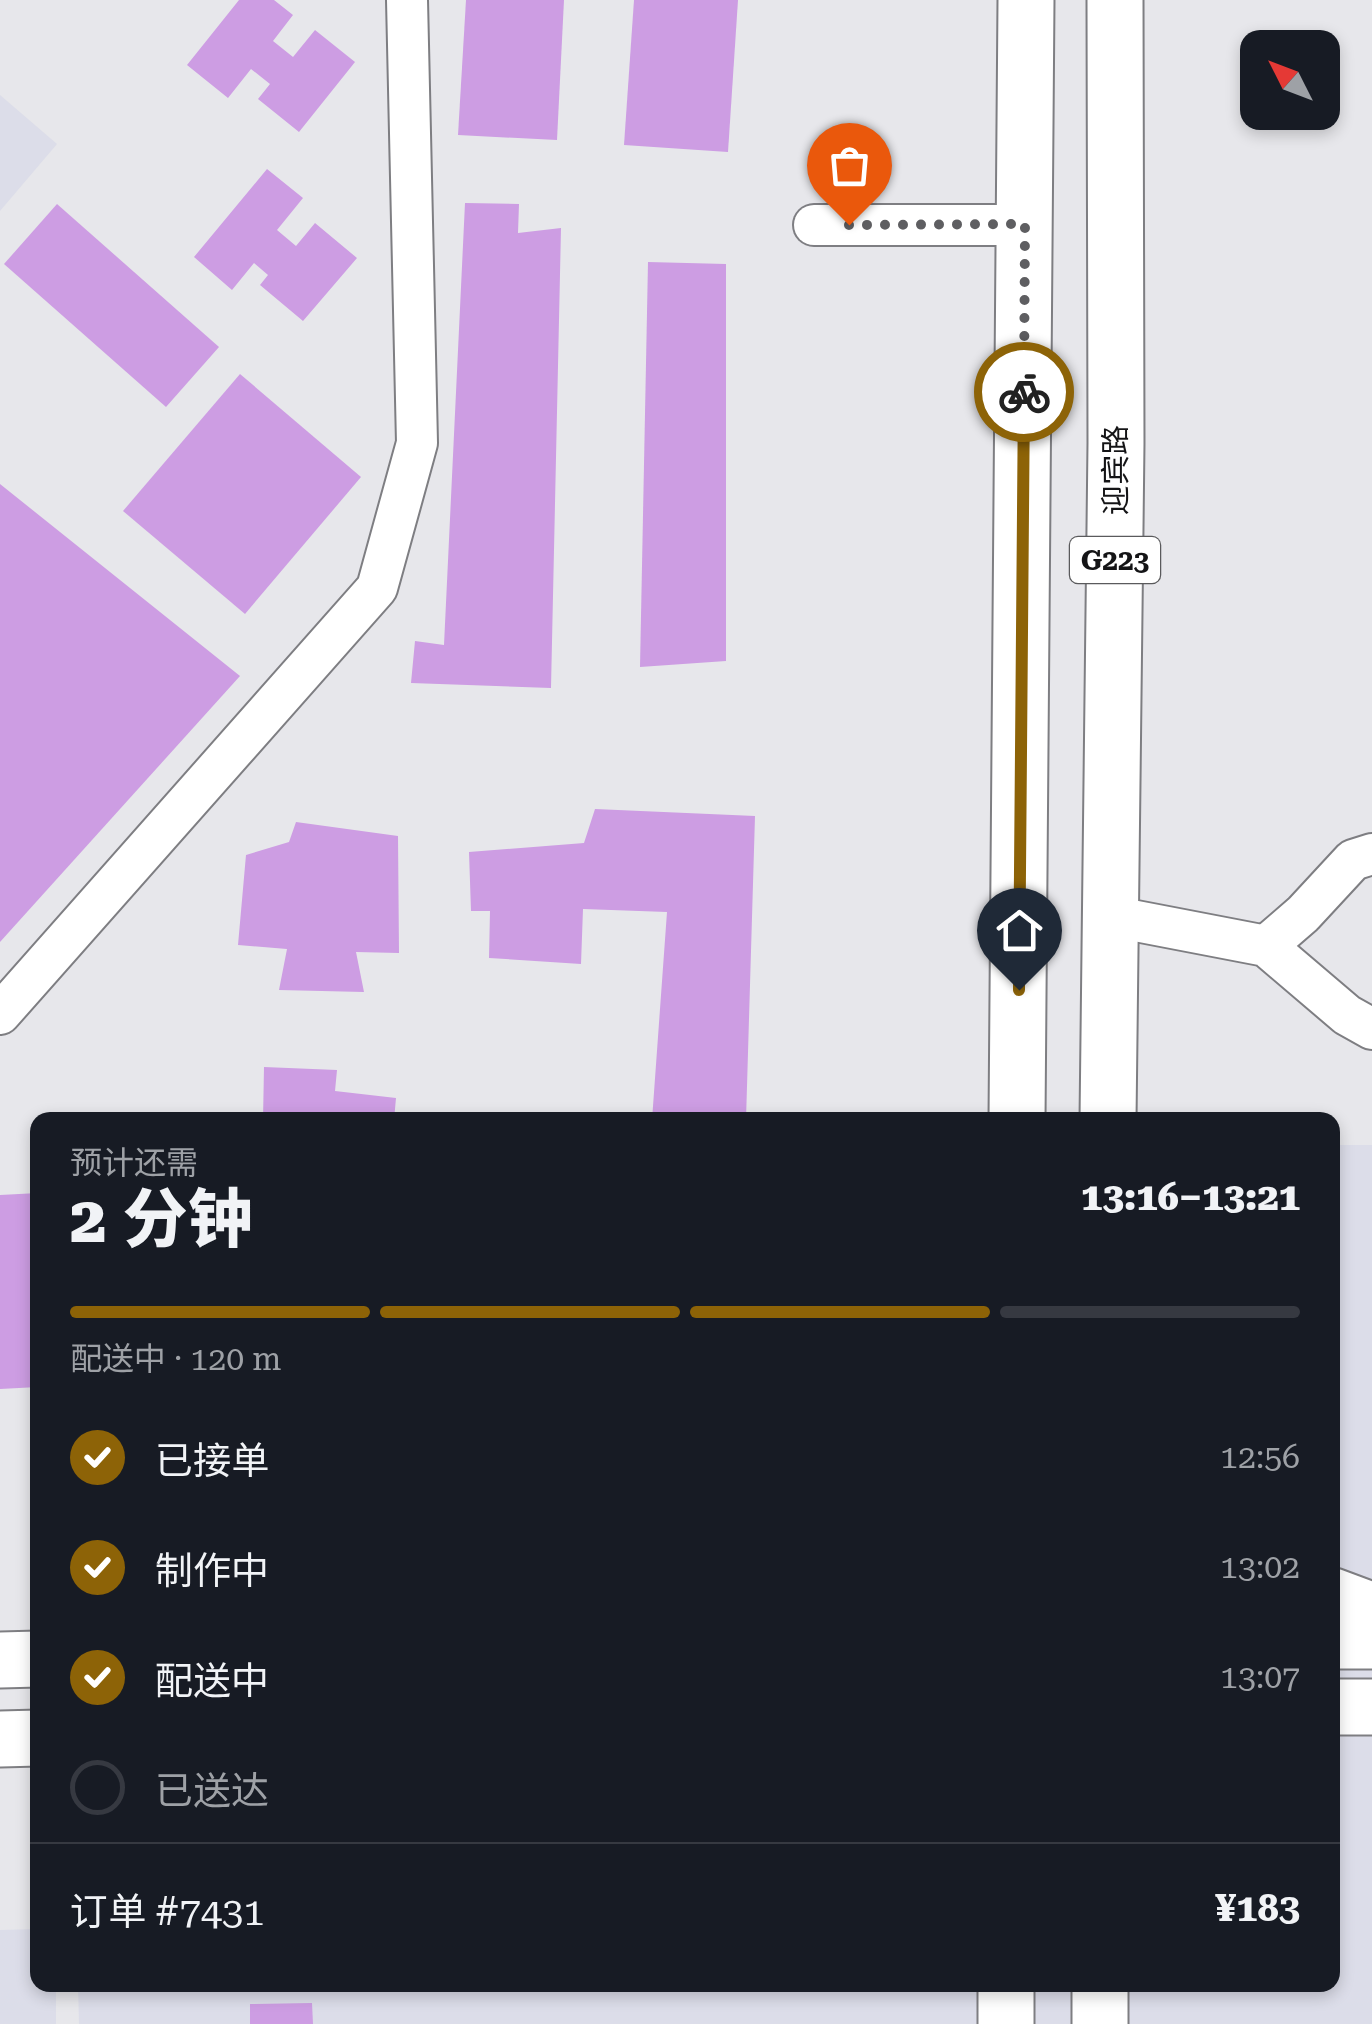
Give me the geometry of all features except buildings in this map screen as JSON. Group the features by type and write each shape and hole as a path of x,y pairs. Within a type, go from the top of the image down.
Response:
{"highway":[{"path":"1017,1112 1026,0"},
{"name":"迎宾路","path":"1108,1112 1116,443 1115,0"},
{"path":"1340,1641 1372,1641"},
{"path":"0,1660 30,1659"},
{"path":"1340,1708 1372,1708"},
{"path":"0,1739 30,1738"}],"main road":[{"path":"1340,1597 1372,1609"},
{"path":"1340,1731 1372,1720"}],"street":[{"path":"0,1014 378,588 418,443 407,0"},
{"path":"814,225 1025,224"},
{"path":"1266,946 1303,914 1353,860 1372,854"},
{"path":"1110,916 1266,946 1348,1015 1372,1029"}],"shaded area":[{"path":"0,95 57,144 0,211"},
{"path":"1340,1145 1372,1145 1372,2024 79,2024 78,1992 1340,1992"},
{"path":"30,1929 30,1992 56,1992 56,2024 0,2024 0,1930"}],"way so far":[{"path":"849,225 1025,224 1024,392"}],"route":[{"path":"1019,990 1024,392"}]}
